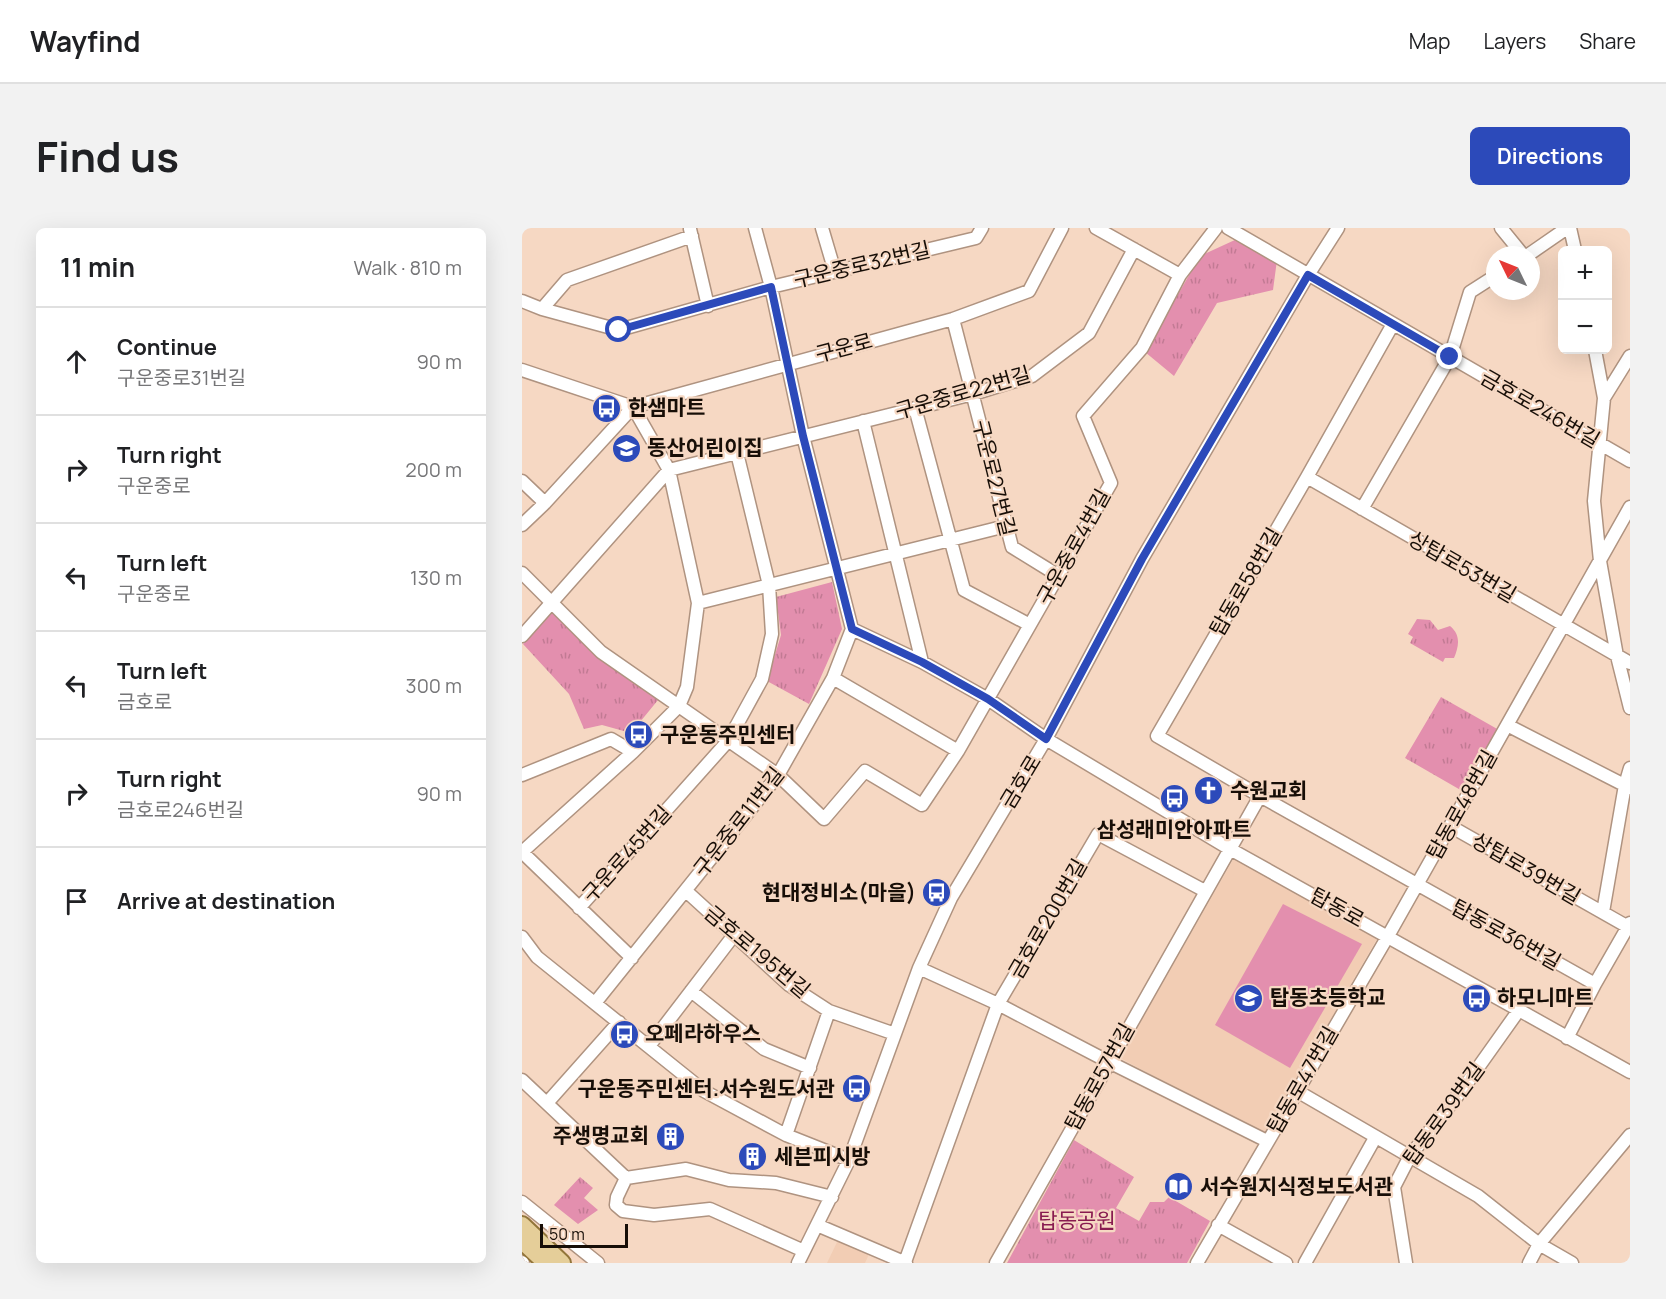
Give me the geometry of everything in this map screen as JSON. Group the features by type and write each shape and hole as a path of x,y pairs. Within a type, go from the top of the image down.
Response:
{"main road":[{"path":"522,1225 562,1263"},
{"path":"522,1241 546,1263"}],"street":[{"path":"755,228 771,287 803,436 852,629"},
{"path":"822,228 835,273"},
{"name":"구운중로32번길","path":"522,301 542,309 619,330 771,287 976,238 982,228"},
{"name":"구운로","path":"633,407 953,319 1029,291 1062,228"},
{"path":"1096,228 1180,275"},
{"name":"구운중로4번길","path":"778,775 824,819 865,771 922,805 958,751 1111,483 1083,416 1142,348 1180,275 1216,228"},
{"name":"금호로246번길","path":"1228,228 1630,461"},
{"name":"금호로","path":"798,1263 849,1160 919,968 951,898 1046,739 1142,559 1308,275 1338,228"},
{"path":"1501,228 1516,246"},
{"path":"1540,247 1568,228 1574,246"},
{"path":"542,309 567,280 691,232 708,306"},
{"name":"구운중로22번길","path":"669,470 973,394 1032,376 1089,333 1134,249"},
{"path":"1362,509 1450,357 1470,292 1486,282"},
{"name":"구운로27번길","path":"953,319 1012,548 1059,576"},
{"name":"탑동로58번길","path":"1393,324 1157,736 1416,885"},
{"path":"1595,354 1604,398 1594,501 1600,561 1617,656 1630,708"},
{"path":"1604,398 1630,356"},
{"path":"522,370 633,407 522,525"},
{"name":"구운로45번길","path":"633,407 669,470 698,603 687,687 679,706 633,752 522,852 579,908 728,741 762,679 772,634 769,585 736,453"},
{"name":"구운중로4번길","path":"915,408 964,590 1030,625"},
{"path":"863,421 922,662"},
{"path":"522,636 669,470"},
{"name":"상탑로53번길","path":"1307,477 1630,663"},
{"path":"522,481 545,503"},
{"name":"탑동로48번길","path":"1388,936 1630,507"},
{"path":"698,603 1006,526"},
{"path":"522,573 601,652 778,775"},
{"name":"탑동로","path":"852,629 922,662 988,699 1046,739 1230,849 1630,1072"},
{"name":"구운중로11번길","path":"595,1003 778,775 832,678 852,629"},
{"path":"832,678 958,751"},
{"path":"1507,724 1628,787 1630,768"},
{"path":"523,774 611,739 633,752"},
{"name":"상탑로39번길","path":"1603,912 1628,787"},
{"path":"1230,849 1260,796"},
{"name":"상탑로39번길","path":"1450,826 1629,926"},
{"name":"금호로200번길","path":"906,1263 998,1004 1098,834 1205,891"},
{"name":"탑동로57번길","path":"996,1263 1230,849"},
{"name":"탑동로36번길","path":"1416,885 1595,984"},
{"name":"금호로195번길","path":"686,891 789,985 829,1011 895,1034"},
{"path":"579,908 632,958"},
{"path":"1568,1038 1595,984 1629,926"},
{"path":"649,1046 734,935"},
{"name":"탑동로47번길","path":"1197,1263 1388,936"},
{"path":"522,937 537,957 704,1091 786,1135 849,1160"},
{"name":"금호로200번길","path":"919,968 998,1004 1108,1062 1268,1141"},
{"path":"691,991 764,1049 810,1068 786,1135"},
{"name":"탑동로39번길","path":"1406,1263 1394,1187 1410,1156 1465,1086 1519,1010"},
{"name":"금호로195번길","path":"810,1068 829,1011"},
{"path":"547,1103 619,1022"},
{"path":"522,1080 626,1178"},
{"path":"1297,1091 1478,1196 1539,1244 1572,1263"},
{"path":"1529,1263 1539,1244 1630,1135"},
{"path":"1305,1263 1375,1138"},
{"path":"626,1178 686,1169 729,1180 776,1183 832,1197"},
{"path":"626,1178 617,1197 616,1205 623,1211 654,1215 710,1209 804,1251"},
{"path":"522,1202 598,1263"},
{"path":"817,1225 906,1263"},
{"path":"1218,1225 1286,1263"}],"shaded area":[{"name":"탑동초등학교","path":"1234,858 1378,937 1264,1135 1120,1058"},
{"path":"839,1238 870,1252 865,1263 827,1263"}],"green space":[{"path":"1237,239 1277,260 1273,290 1217,303 1174,376 1145,352 1200,256"},
{"path":"832,582 842,629 809,704 767,681 781,635 776,597"},
{"path":"552,611 598,657 658,700 631,733 602,725 584,729 569,694 523,644"},
{"path":"1417,619 1430,620 1438,630 1450,626 1454,629 1458,641 1454,658 1445,658 1443,662 1410,643 1413,637 1408,634"},
{"path":"1441,697 1499,730 1464,792 1405,758"},
{"path":"1283,904 1362,944 1290,1068 1215,1025"},
{"name":"탑동공원","path":"1074,1140 1134,1177 1116,1208 1139,1221 1150,1202 1164,1202 1169,1197 1210,1221 1187,1263 1007,1263"},
{"path":"580,1177 593,1188 584,1198 598,1210 578,1224 554,1205"}],"place":[{"name":"한샘마트","path":"607,408"},
{"name":"동산어린이집","path":"626,448"},
{"name":"구운동주민센터","path":"639,735"},
{"name":"수원교회","path":"1209,791"},
{"name":"삼성래미안아파트","path":"1174,799"},
{"name":"현대정비소(마을)","path":"937,893"},
{"name":"탑동초등학교","path":"1249,998"},
{"name":"하모니마트","path":"1476,998"},
{"name":"오페라하우스","path":"624,1034"},
{"name":"구운동주민센터.서수원도서관","path":"856,1089"},
{"name":"주생명교회","path":"670,1136"},
{"name":"세븐피시방","path":"753,1157"},
{"name":"서수원지식정보도서관","path":"1179,1187"}],"route":[{"path":"619,330 771,287 803,436 852,629 922,662 988,699 1046,739 1142,559 1308,275 1450,357"}]}
